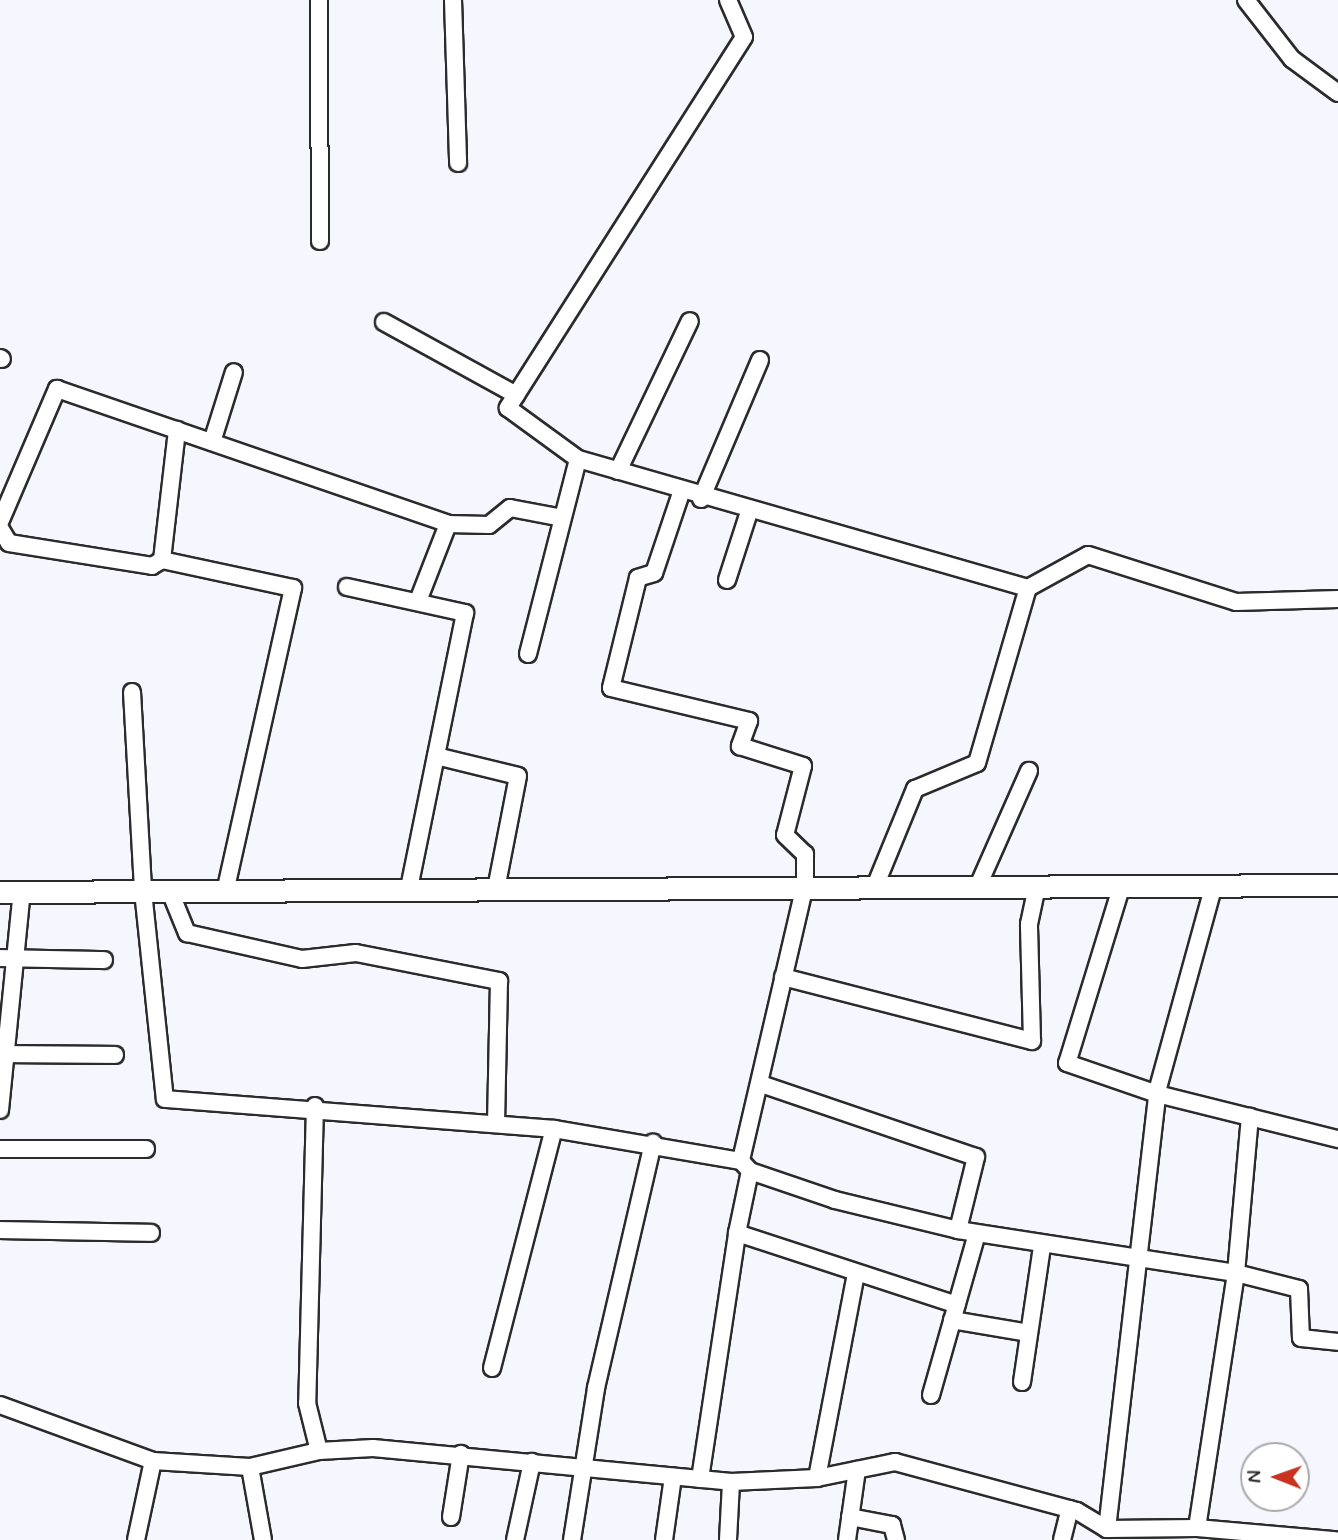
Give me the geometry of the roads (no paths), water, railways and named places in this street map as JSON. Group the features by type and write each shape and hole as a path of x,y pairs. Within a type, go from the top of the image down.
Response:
{"street":[{"path":"319,0 320,241"},
{"path":"453,0 458,163"},
{"path":"728,0 744,37 508,408 578,459 681,494 1028,588 1088,555 1236,602 1338,599"},
{"path":"1245,0 1292,59 1338,93"},
{"path":"384,321 516,395"},
{"path":"618,471 690,321"},
{"path":"701,499 760,360"},
{"path":"212,442 234,372"},
{"path":"0,522 57,388 448,524 489,525 510,508 558,517"},
{"path":"162,560 177,430"},
{"path":"528,654 558,517 578,459"},
{"path":"681,494 654,573 638,578 611,688 749,721 740,746 803,766 785,835 805,854 804,885 745,1166 700,1479"},
{"path":"727,580 749,512"},
{"path":"418,601 448,524"},
{"path":"0,528 9,543 152,566 162,560 293,588 226,888"},
{"path":"347,587 465,613 408,888"},
{"path":"876,884 915,789 977,763 1028,588"},
{"path":"132,692 143,891 165,1099 315,1106 554,1129 653,1143 745,1166 958,1230 1042,1246 1236,1273 1299,1289 1301,1338 1338,1342"},
{"path":"436,756 518,776 496,889"},
{"path":"978,886 1028,771"},
{"path":"0,892 876,884 1121,888 1338,885"},
{"path":"783,977 1032,1041 1029,924 1037,887"},
{"path":"1121,888 1068,1063 1157,1094 1338,1139"},
{"path":"1107,1529 1157,1094 1213,888"},
{"path":"169,889 187,933 302,959 356,953 499,981 496,1123"},
{"path":"0,1110 7,959 22,891"},
{"path":"7,959 104,960"},
{"path":"2,1054 115,1055"},
{"path":"761,1084 976,1157 958,1230"},
{"path":"315,1106 307,1403 319,1451"},
{"path":"1197,1528 1236,1273 1250,1117"},
{"path":"492,1368 554,1129"},
{"path":"572,1540 596,1388 653,1143"},
{"path":"0,1149 146,1149"},
{"path":"0,1230 151,1233"},
{"path":"737,1233 856,1274 954,1313 1029,1333"},
{"path":"932,1395 977,1233"},
{"path":"1022,1382 1042,1246"},
{"path":"817,1478 856,1274"},
{"path":"0,1405 153,1461 250,1467 319,1451 461,1454 731,1482 817,1478 895,1462 1070,1509 1107,1529 1124,1534 1197,1528 1335,1540"},
{"path":"452,1517 461,1454"},
{"path":"136,1540 153,1461"},
{"path":"515,1540 532,1462"},
{"path":"250,1467 263,1540"},
{"path":"847,1540 857,1470"},
{"path":"664,1540 673,1477"},
{"path":"728,1540 731,1482"},
{"path":"1062,1540 1070,1509"},
{"path":"850,1517 892,1525 895,1540"}]}
